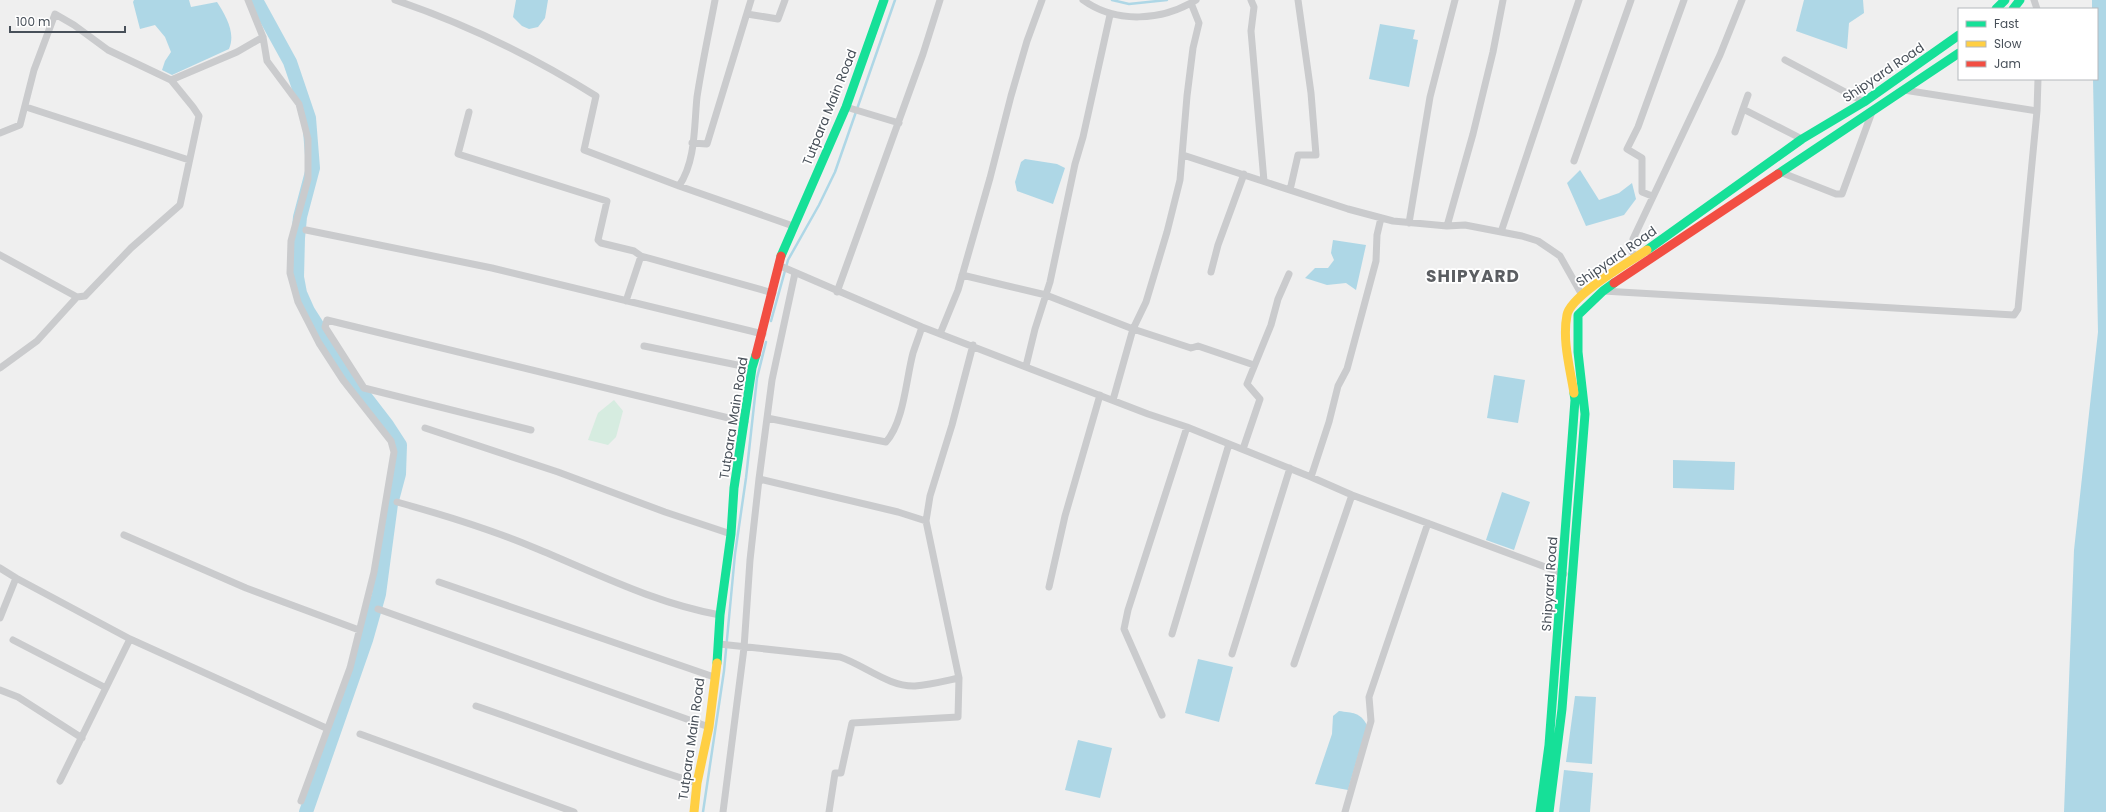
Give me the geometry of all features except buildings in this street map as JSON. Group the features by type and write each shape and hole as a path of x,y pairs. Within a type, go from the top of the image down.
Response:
{"main road":[{"name":"Tutpara Main Road","path":"694,812 697,783 709,727 719,644 720,615 732,534 734,488 752,368 763,334 778,266 793,226 854,110 884,0"},
{"path":"1997,8 2005,0"},
{"path":"2014,8 2020,0"},
{"name":"Shipyard Road","path":"1540,812 1549,744 1575,400 1567,355 1565,327 1567,313 1582,295 1598,282 1637,258 1802,139 1864,102 1958,36"},
{"path":"1604,291 1958,54"},
{"name":"Shipyard Road","path":"1549,812 1562,709 1585,414 1582,373 1577,346 1578,315 1604,291"}],"street":[{"path":"248,0 263,37 267,62 299,104 308,139 308,179 291,242 290,273 298,302 319,343 343,380 391,441 394,452 374,572 350,668 326,728 301,801"},
{"path":"395,0 435,13 491,38 534,59 596,96 584,150 679,186 793,226"},
{"path":"679,186 687,174 698,96 715,0"},
{"path":"692,143 707,144 751,0"},
{"path":"747,14 778,19 785,0"},
{"path":"837,292 899,123 940,0"},
{"path":"940,334 958,290 1027,41 1042,0"},
{"path":"1083,0 1096,9 1110,15 1150,16 1177,10 1194,2 1198,24 1193,48 1187,96 1180,180 1167,232 1146,302 1134,329 1113,400"},
{"path":"1251,0 1254,7 1251,31 1264,181"},
{"path":"1290,190 1298,155 1316,155 1311,93 1298,0"},
{"path":"1409,223 1429,105 1449,18 1455,0"},
{"path":"1447,226 1473,134 1493,52 1503,0"},
{"path":"1501,232 1579,0"},
{"path":"1574,161 1631,0"},
{"path":"1652,196 1642,192 1642,158 1626,149 1638,127 1684,0"},
{"path":"1637,258 1632,252 1632,243 1652,196 1720,55 1742,0"},
{"path":"0,133 20,125 26,107 34,70 55,14 74,25 108,50 171,80 199,116 180,205 130,248 85,296 77,297 0,256"},
{"path":"1026,366 1035,329 1046,295 1110,15"},
{"path":"171,80 237,52 263,37"},
{"path":"1785,60 1864,102"},
{"name":"Shipyard Road","path":"1604,291 2014,315 2018,309 2037,111 2038,80"},
{"path":"1904,90 2037,111"},
{"path":"1735,132 1748,95"},
{"path":"26,107 189,160"},
{"path":"1743,109 1802,139"},
{"path":"854,110 899,123"},
{"path":"469,112 458,154 607,201 598,240 601,243 634,251 640,256 773,293"},
{"path":"1780,172 1836,194 1842,194 1872,112"},
{"path":"1183,155 1380,218 1409,223 1447,226 1465,225 1538,241 1560,256 1582,295"},
{"path":"1211,272 1218,245 1244,174"},
{"path":"1311,477 1329,422 1338,386 1347,369 1376,261 1376,235 1380,218"},
{"path":"306,230 485,267 763,334"},
{"path":"626,301 640,256"},
{"path":"778,266 922,327 1187,427 1290,468 1352,495 1562,574 1572,576"},
{"path":"722,812 744,648 750,560 772,380 795,273"},
{"path":"1243,449 1260,399 1247,384 1271,325 1278,299 1289,274"},
{"path":"962,275 1046,295 1134,329 1191,348 1198,346 1254,365"},
{"path":"0,368 37,341 77,297"},
{"path":"531,430 364,388 325,327 327,320 745,422"},
{"path":"767,418 886,442 890,437 897,420 922,327"},
{"path":"829,812 835,773 841,773 852,723 958,717 959,678 926,521 930,496 952,425 973,345"},
{"path":"644,346 752,368"},
{"path":"1049,587 1066,516 1100,395"},
{"path":"1162,715 1124,629 1128,610 1187,427"},
{"path":"425,428 558,472 665,512 732,534"},
{"path":"1172,634 1229,444"},
{"path":"1232,654 1290,468"},
{"path":"759,479 898,512 926,521"},
{"path":"1294,664 1352,495"},
{"path":"397,502 463,520 499,533 650,597 689,609 720,615"},
{"path":"1345,812 1372,721 1369,697 1428,523"},
{"path":"124,535 246,588 359,630"},
{"path":"0,568 130,639 326,728"},
{"path":"0,618 16,578"},
{"path":"439,582 714,677"},
{"path":"378,609 709,727"},
{"path":"60,781 130,639"},
{"path":"13,640 106,688"},
{"path":"719,644 744,648 840,657 855,662 897,683 914,686 959,678"},
{"path":"0,690 18,697 82,738"},
{"path":"476,706 545,729 631,763 697,783"},
{"path":"360,734 574,812"}],"green space":[{"path":"614,400 623,411 616,437 608,445 588,440 598,413"}],"water":[{"path":"134,0 189,0 191,7 217,2 227,19 231,31 231,43 229,49 172,75 162,70 165,61 171,52 165,37 155,25 140,29 133,2"},
{"path":"516,0 548,0 545,18 538,27 529,29 522,26 513,17"},
{"path":"1804,0 1863,0 1864,13 1849,23 1847,49 1796,31"},
{"path":"2092,0 2106,0 2106,812 2064,812 2074,550 2098,332 2093,80 2098,80 2098,8 2092,8"},
{"path":"1380,24 1415,30 1413,39 1418,40 1409,87 1369,79"},
{"path":"1025,159 1057,164 1065,168 1053,204 1017,191 1015,182 1021,162"},
{"path":"1580,170 1599,200 1619,193 1632,183 1636,199 1624,215 1586,226 1567,183"},
{"path":"1333,240 1366,245 1356,290 1346,283 1327,285 1305,278 1315,268 1328,268 1334,260 1331,253"},
{"path":"1494,375 1525,380 1518,423 1487,418"},
{"path":"1673,460 1735,462 1734,490 1673,488"},
{"path":"1502,492 1530,502 1514,550 1486,540"},
{"path":"1198,659 1233,667 1219,722 1185,713"},
{"path":"1575,696 1596,697 1592,764 1566,762"},
{"path":"1339,711 1359,715 1367,725 1348,790 1315,784 1332,734 1333,716"},
{"path":"1078,740 1112,748 1100,798 1065,790"},
{"path":"1564,770 1593,773 1590,812 1559,812"}],"waterway":[{"path":"256,0 290,62 309,118 313,168 300,217 297,277 300,293 308,311 350,377 387,425 400,445 399,474 391,504 379,594 366,640 306,812"},
{"path":"771,321 788,260 819,205 835,172 895,0"},
{"path":"1112,0 1129,4 1167,0"},
{"path":"703,812 724,671 735,554 746,478 757,378 766,342"}],"traffic: fast":[{"path":"781,256 846,107 884,0"},
{"path":"1997,8 2005,0"},
{"path":"2014,8 2020,0"},
{"path":"1647,250 1802,139 1864,102 1958,36"},
{"path":"1778,174 1958,54"},
{"path":"1549,812 1562,709 1585,414 1578,352 1578,315 1603,291 1614,283"},
{"path":"717,663 720,615 731,534 734,488 752,368 756,355"},
{"path":"1540,812 1549,745 1575,400 1574,393"}],"traffic: slow":[{"path":"1574,393 1565,334 1567,315 1571,307 1590,289 1647,250"},
{"path":"694,812 697,783 709,727 717,663"}],"traffic: jam":[{"path":"1614,283 1778,174"},
{"path":"756,355 781,256"}],"district":[{"name":"SHIPYARD","path":"1473,276"}]}
